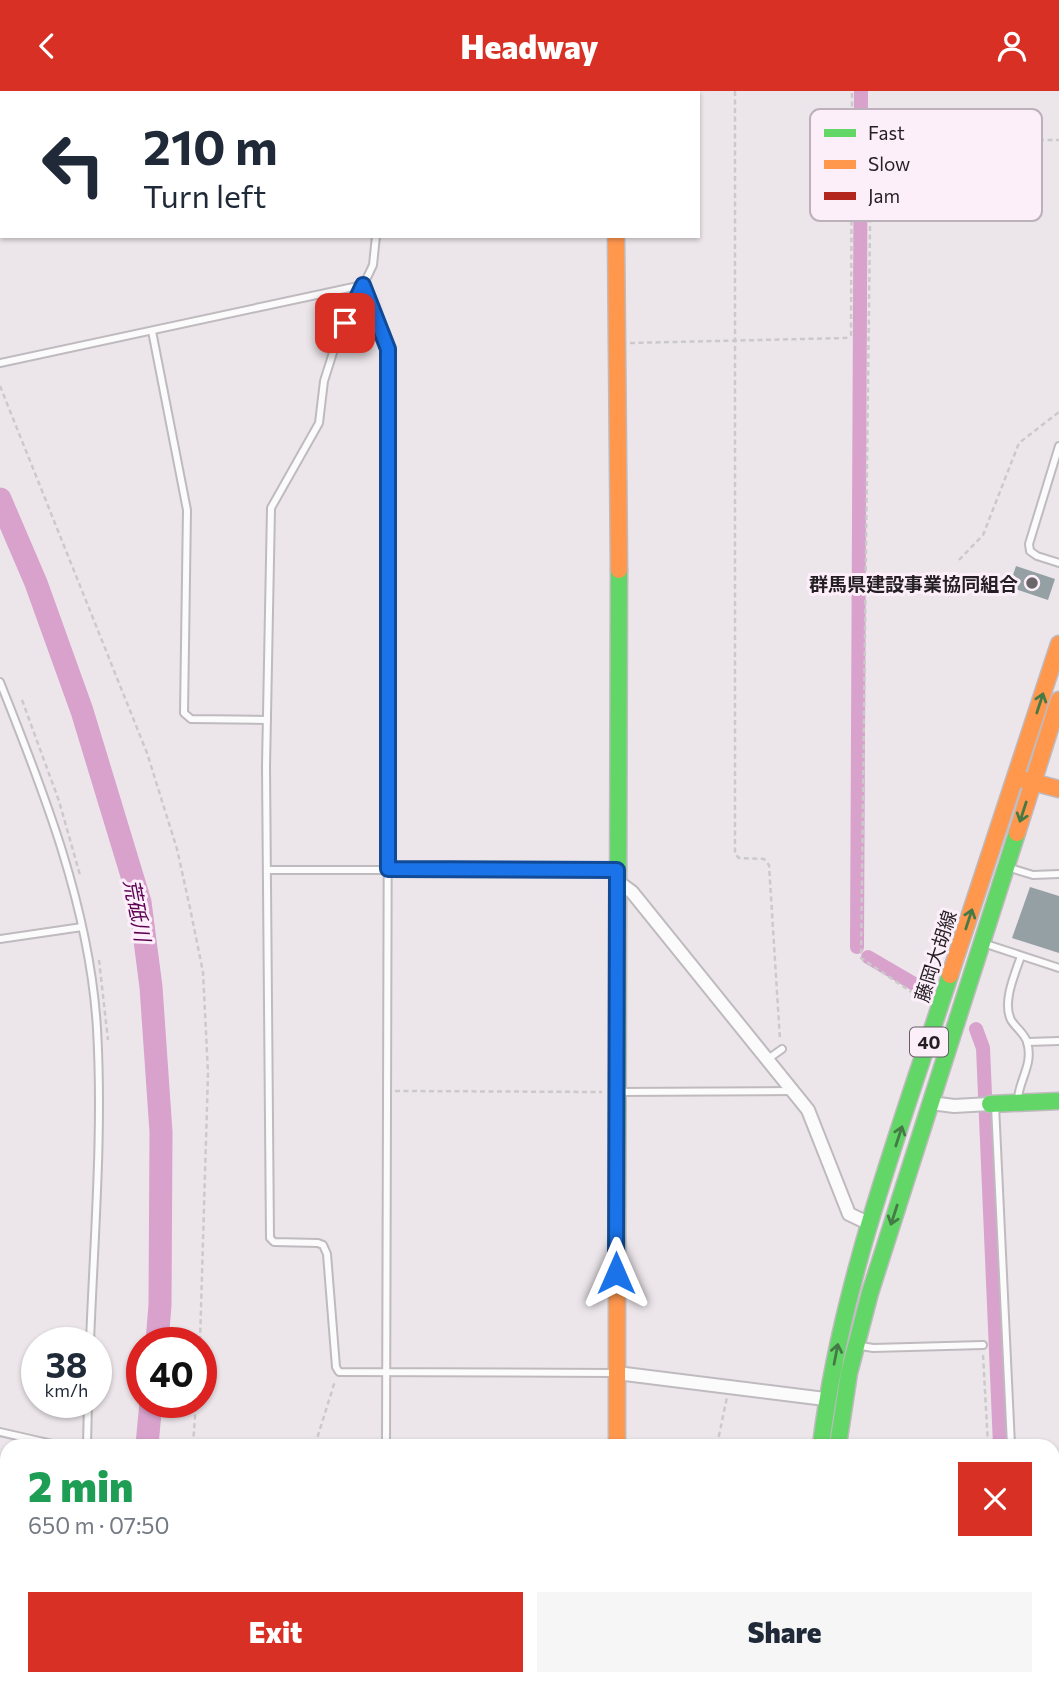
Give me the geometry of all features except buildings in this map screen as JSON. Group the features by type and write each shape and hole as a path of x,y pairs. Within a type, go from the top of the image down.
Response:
{"main road":[{"path":"616,238 617,1439"},
{"name":"藤岡大胡線","path":"822,1439 825,1399 870,1224 1059,644"},
{"name":"藤岡大胡線","path":"839,1439 843,1401 856,1344 886,1240 1059,700"},
{"path":"1015,778 1059,789"},
{"path":"988,1104 1059,1101"}],"street":[{"path":"617,876 808,1110 849,1214 870,1224"},
{"path":"931,1103 954,1106 988,1104"},
{"path":"617,1373 825,1399"}],"lane":[{"path":"376,238 373,265 336,343 324,381 319,423 271,508 267,720 269,1233 274,1242 323,1245 327,1254 336,1367 339,1372 617,1373"},
{"path":"0,363 363,285"},
{"path":"363,285 388,349 386,1439"},
{"path":"152,331 187,510 184,713 191,719 267,720"},
{"path":"1059,446 1029,544 1030,551 1037,556 1059,563"},
{"path":"0,682 69,875 82,927 97,1027 98,1120 91,1327"},
{"path":"1005,866 1033,875 1059,874"},
{"path":"268,870 388,869 617,876"},
{"path":"0,939 82,927"},
{"path":"982,942 1059,968"},
{"path":"1017,1102 1018,1088 1027,1074 1027,1042 1008,1013 1009,995 1020,956"},
{"path":"1027,1042 1059,1041"},
{"path":"768,1059 782,1049"},
{"path":"616,1092 794,1091"},
{"path":"988,1104 1012,1439"},
{"path":"856,1344 873,1348 983,1345"},
{"path":"87,1439 88,1418"},
{"path":"0,1432 31,1439"}],"path":[{"path":"735,91 735,854 739,858 764,859 769,865 782,1049"},
{"path":"852,91 853,109"},
{"path":"617,344 846,338 851,335 853,221"},
{"path":"868,221 861,958 939,1011"},
{"path":"0,386 147,753 177,849 190,908 203,972 208,1073 200,1327"},
{"path":"959,560 983,535 1019,443 1059,412"},
{"path":"387,1091 616,1092"},
{"path":"983,1345 988,1439"},
{"path":"316,1439 339,1372"},
{"path":"718,1439 729,1386"},
{"path":"193,1439 195,1418"}],"waterway":[{"path":"861,91 861,109"},
{"path":"857,947 860,221"},
{"name":"荒砥川","path":"0,499 36,583 82,711 140,902 151,987 161,1132 158,1327"},
{"path":"868,957 928,992"},
{"path":"976,1029 983,1048 1000,1439"},
{"name":"荒砥川","path":"148,1439 150,1418"}],"traffic: fast":[{"path":"617,1287 619,570"},
{"path":"839,1439 849,1373 870,1293 1017,833"},
{"path":"822,1439 830,1385 857,1266 892,1149 950,975"},
{"path":"990,1104 1059,1101"}],"traffic: slow":[{"path":"616,238 619,570"},
{"path":"950,975 1059,644"},
{"path":"1017,833 1059,700"},
{"path":"1021,779 1059,789"},
{"path":"617,1287 617,1439"}],"place":[{"name":"群馬県建設事業協同組合","path":"1032,583"}],"route":[{"path":"345,323 363,285 388,349 388,869 617,870 616,1273"}]}
